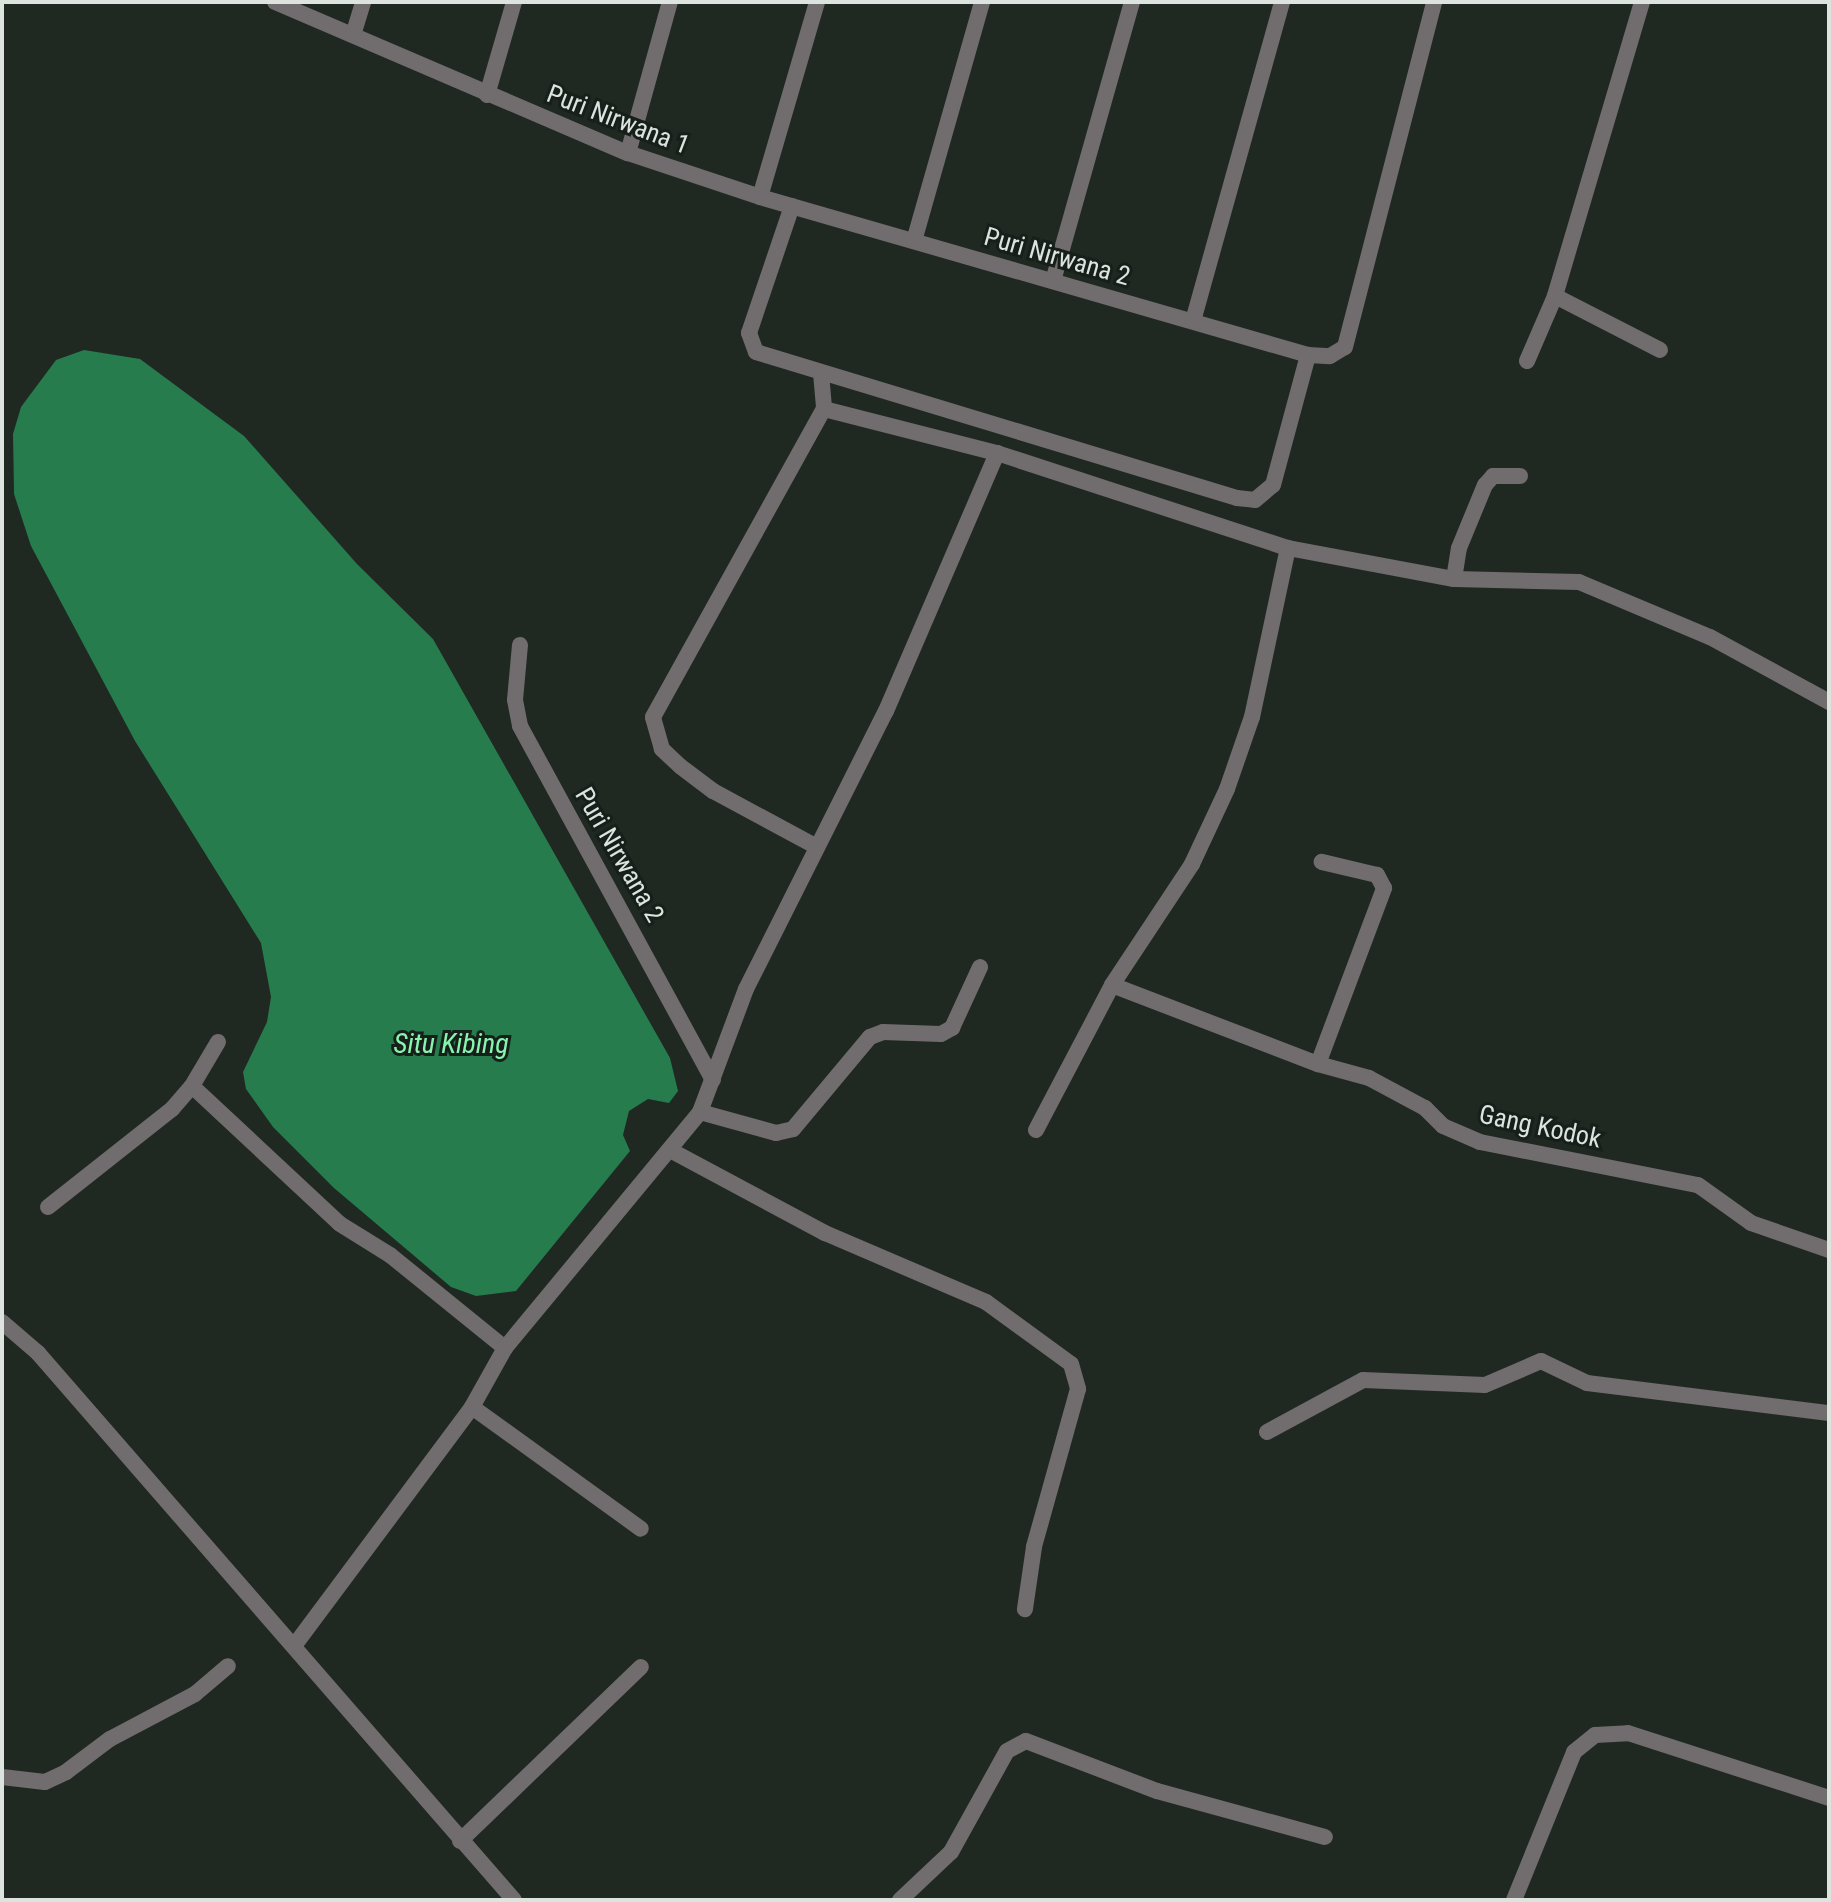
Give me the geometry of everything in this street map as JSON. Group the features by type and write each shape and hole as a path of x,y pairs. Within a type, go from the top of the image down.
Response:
{"street":[{"name":"Puri Nirwana 1","path":"275,2 354,32 487,95 628,153 760,197"},
{"path":"354,32 363,2"},
{"path":"487,95 514,2"},
{"path":"628,153 670,2"},
{"path":"760,197 817,2"},
{"path":"914,241 982,2"},
{"path":"1053,281 1132,2"},
{"path":"1193,321 1282,2"},
{"name":"Puri Nirwana 2","path":"760,197 1308,355 1330,356 1345,347 1434,2"},
{"path":"1527,361 1555,296 1642,2"},
{"path":"792,206 749,333 756,352 1237,498 1255,500 1273,485 1308,355"},
{"path":"1555,296 1660,350"},
{"path":"817,847 713,791 680,766 662,749 653,717 824,409 821,373"},
{"path":"824,409 997,453 1288,548 1454,579 1579,582 1710,637 1829,702"},
{"path":"294,1646 472,1407 505,1348 700,1112 746,989 886,711 997,453"},
{"path":"1454,579 1459,548 1485,485 1493,476 1520,476"},
{"path":"1036,1130 1112,985 1192,864 1227,789 1252,717 1288,548"},
{"name":"Puri Nirwana 2","path":"520,645 515,700 520,726 637,932 713,1080"},
{"path":"1318,1064 1384,888 1377,875 1322,862"},
{"path":"700,1112 776,1133 793,1129 870,1037 883,1032 941,1034 952,1028 980,967"},
{"name":"Gang Kodok","path":"1112,985 1318,1064 1369,1078 1425,1108 1443,1126 1480,1142 1698,1185 1751,1223 1829,1250"},
{"path":"48,1207 172,1109 192,1086 218,1042"},
{"path":"192,1086 340,1224 390,1255 505,1348"},
{"path":"670,1150 825,1233 986,1302 1071,1364 1078,1389 1034,1547 1025,1609"},
{"path":"2,1322 38,1353 514,1900"},
{"path":"1267,1432 1363,1380 1485,1385 1541,1361 1587,1383 1829,1413"},
{"path":"472,1407 641,1529"},
{"path":"2,1777 45,1782 66,1772 110,1739 195,1694 228,1666"},
{"path":"460,1841 641,1667"},
{"path":"1514,1900 1574,1752 1595,1735 1628,1733 1829,1798"},
{"path":"900,1900 951,1852 1007,1751 1026,1741 1157,1791 1325,1837"}],"water":[{"name":"Situ Kibing","path":"84,350 140,359 244,436 357,564 433,639 670,1058 678,1091 669,1103 648,1099 629,1111 623,1135 630,1151 516,1291 476,1296 451,1287 334,1188 273,1127 246,1089 243,1072 267,1022 271,997 261,943 135,741 31,546 14,494 13,434 21,407 56,360"}]}
